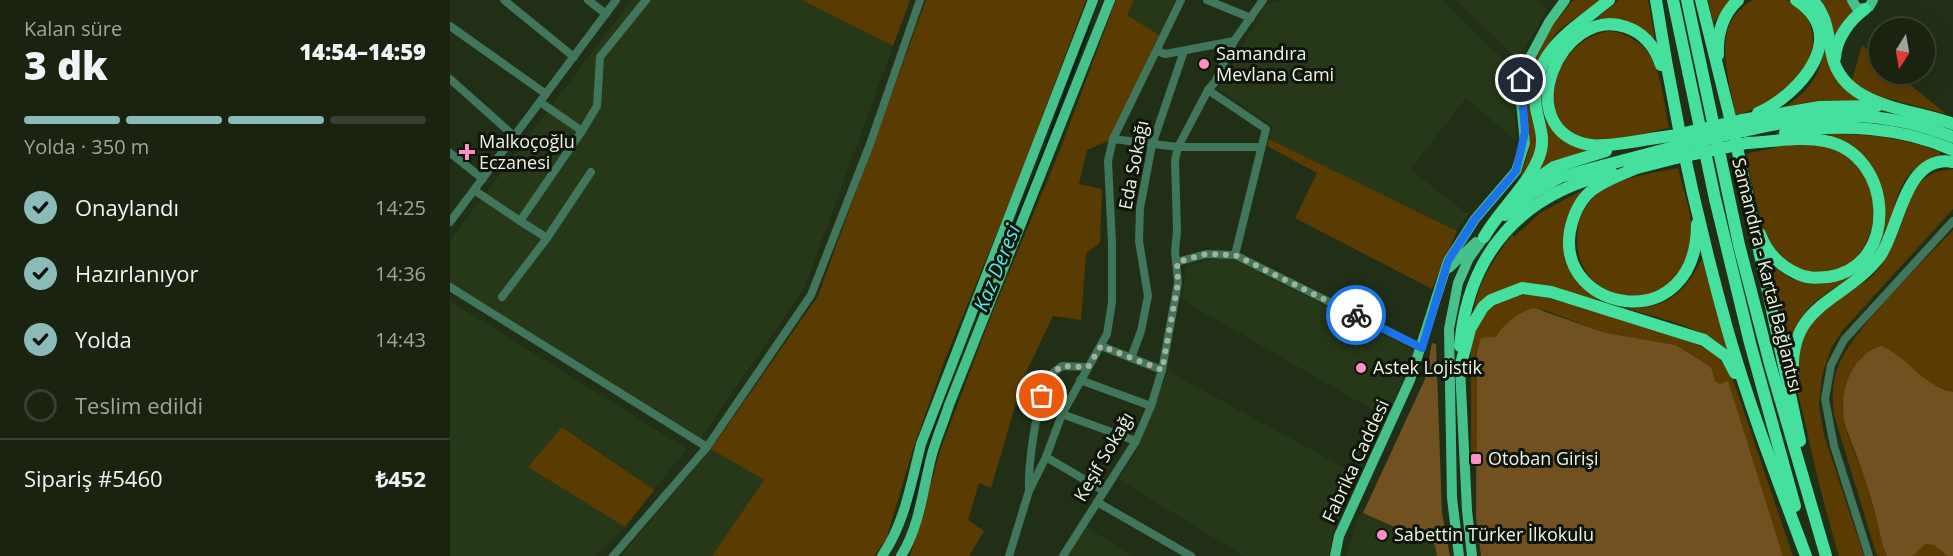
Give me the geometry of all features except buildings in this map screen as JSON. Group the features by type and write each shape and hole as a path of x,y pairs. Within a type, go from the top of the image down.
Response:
{"highway":[{"path":"1484,237 1502,208 1534,168 1542,147 1542,127 1536,95 1542,65 1565,33 1609,0"},
{"path":"1656,0 1672,106"},
{"name":"Samandıra - Kartal Bağlantısı","path":"1673,0 1715,199 1750,343 1807,556"},
{"name":"Samandıra - Kartal Bağlantısı","path":"1687,0 1739,245 1773,375 1826,556"},
{"path":"1701,0 1826,556"},
{"path":"1724,95 1718,62 1718,36 1727,13 1738,0"},
{"path":"1744,131 1769,108 1794,91 1807,76 1817,56 1817,29 1812,14 1796,0"},
{"path":"1812,0 1823,16 1835,68 1846,85 1864,98 1953,124"},
{"path":"1835,68 1837,43 1844,31 1869,4"},
{"path":"1674,147 1593,145 1578,142 1562,132 1553,122 1546,96 1552,72 1568,45 1594,27 1620,25 1637,30 1658,56 1727,329 1750,402 1807,556"},
{"path":"1484,237 1516,205 1560,177 1842,105 1875,106 1932,116"},
{"path":"1516,193 1554,167 1575,159 1674,147 1822,116 1878,116 1953,137"},
{"path":"1744,131 1787,132 1861,128 1924,140 1953,150"},
{"path":"1744,131 1809,139 1843,147 1866,168 1875,183 1879,211 1877,230 1863,258 1844,274 1814,279 1804,277 1772,257 1762,240 1746,197"},
{"path":"1674,147 1592,191 1579,204 1569,239 1574,264 1579,274 1604,296 1632,302 1661,296 1682,279 1695,254 1694,196"},
{"path":"1796,424 1792,361 1796,339 1809,317 1827,300 1867,272 1882,253 1901,201 1912,181 1930,166 1953,162"},
{"path":"1460,368 1462,326 1469,293 1478,270 1495,243 1519,218 1541,201 1587,180 1636,168"},
{"path":"1460,368 1470,329 1483,307 1491,300 1512,291 1537,289 1704,340 1726,356 1750,402"}],"main road":[{"path":"882,556 894,537 904,512 921,444 933,411 1031,166 1093,0"},
{"path":"901,556 909,544 933,452 953,395 1110,0"},
{"path":"1437,288 1458,241 1516,171 1525,143 1520,92 1524,69 1549,22 1565,0"},
{"path":"1852,0 1856,7 1869,4"},
{"path":"1437,288 1451,265 1484,237"},
{"path":"1459,556 1452,498 1449,329 1454,297 1461,276 1484,237"},
{"name":"Fabrika Caddesi","path":"1335,556 1340,536 1384,443 1422,348 1437,288"},
{"path":"1460,368 1467,510 1472,556"}],"street":[{"path":"504,0 574,57"},
{"path":"588,0 606,14"},
{"path":"451,219 616,0"},
{"path":"520,221 597,106 600,57 646,0"},
{"path":"614,556 707,447 812,295 870,144 920,0"},
{"path":"1009,556 1029,491 1046,457 1062,414 1107,334 1112,302 1108,161 1113,139 1181,0"},
{"path":"1209,0 1251,18"},
{"name":"Keşif Sokağı","path":"1063,556 1136,441 1151,406 1162,370 1178,283 1174,178 1178,147 1208,90 1215,82 1234,41 1263,0"},
{"path":"450,26 582,131"},
{"path":"1157,51 1165,54 1234,41"},
{"name":"Eda Sokağı","path":"1131,358 1141,331 1148,296 1139,241 1139,219 1152,145 1184,51"},
{"path":"450,79 514,136"},
{"path":"1208,90 1266,129 1235,255"},
{"path":"1113,139 1178,147 1261,147"},
{"path":"450,153 483,179"},
{"path":"502,297 547,238 591,172"},
{"path":"474,190 547,238"},
{"path":"1869,556 1834,446 1825,399 1831,365 1844,340 1953,221"},
{"path":"1177,262 1206,254 1235,255 1422,348"},
{"path":"450,287 707,447"},
{"path":"1101,346 1162,370"},
{"path":"1029,491 1030,458 1042,396 1050,375 1062,366 1088,367"},
{"path":"1080,380 1151,406"},
{"path":"1062,414 1136,441"},
{"path":"1046,457 1104,490"},
{"path":"1097,502 1191,556"}],"shaded area":[{"path":"632,0 802,0 893,46 804,289 700,439 450,282 450,240"},
{"path":"802,0 910,0 893,46"},
{"path":"926,0 1086,0 1020,176 944,362 913,449 886,540 874,556 712,556 764,480 711,449 818,296"},
{"path":"1116,0 1134,0 1127,15 1159,35 1110,140 1087,150 1079,184 1102,189 1100,243 1086,253 1081,320 1053,316 1023,379 991,488 979,483 968,520 984,531 969,556 910,556 941,448 991,316 1060,150"},
{"path":"1134,0 1175,0 1159,35 1127,15"},
{"path":"1279,0 1442,0 1515,71 1516,141 1466,98 1410,170 1468,214 1457,231 1269,139 1272,126 1218,89 1266,4"},
{"path":"1456,0 1537,0 1547,10 1518,60"},
{"path":"1573,0 1600,0 1558,31 1536,61 1529,97 1539,144 1523,178 1520,174 1529,145 1524,100 1526,75 1540,45"},
{"path":"1619,0 1648,0 1655,39 1642,28 1628,22 1596,19"},
{"path":"1708,0 1733,0 1713,23"},
{"path":"1753,0 1786,0 1793,3 1809,22 1813,39 1811,55 1804,70 1794,83 1781,94 1766,104 1735,115 1726,67 1726,36 1739,10"},
{"path":"1821,0 1847,0 1856,15 1835,40 1828,12"},
{"path":"1611,31 1628,36 1640,44 1649,55 1660,81 1669,128 1604,141 1573,134 1560,121 1554,104 1555,85 1562,66 1574,49 1591,37"},
{"path":"1826,42 1832,69 1836,76 1845,88 1860,101 1783,108 1801,94 1813,80 1821,64"},
{"path":"1862,45 1869,51 1869,84 1909,84 1946,114 1882,97 1851,84"},
{"path":"1546,119 1570,144 1589,150 1537,174 1547,150"},
{"path":"1828,134 1898,140 1940,152 1940,156 1923,163 1911,173 1903,184 1890,223 1877,251 1861,269 1806,311 1798,324 1789,349 1767,261 1791,279 1827,282 1843,278 1862,266 1883,197 1878,179 1869,163"},
{"path":"1269,139 1457,231 1432,289 1295,218 1317,173 1267,146"},
{"path":"1791,144 1819,144 1848,156 1866,176 1874,201 1872,227 1862,250 1845,267 1822,273 1795,266 1779,257 1767,238 1746,154"},
{"path":"1678,168 1690,213 1692,231 1683,267 1667,285 1647,294 1626,296 1605,289 1589,275 1579,254 1578,226 1584,210 1594,197 1612,185"},
{"path":"1953,169 1953,209 1843,330 1831,348 1822,376 1819,406 1824,435 1864,556 1839,556 1797,391 1795,371 1798,349 1806,330 1815,318 1879,269 1899,231 1911,195 1917,186 1925,178 1937,172"},
{"path":"1592,185 1567,242 1592,293 1603,301 1530,283 1473,312 1488,271 1512,235 1514,237 1540,213"},
{"path":"1953,230 1953,392 1927,382 1903,360 1862,356 1847,383 1842,406 1847,434 1865,478 1887,556 1877,556 1834,415 1835,375 1845,353 1872,316"},
{"path":"1222,257 1241,263 1415,351 1387,418 1182,300 1186,266"},
{"path":"1702,259 1729,351 1718,342 1693,329 1625,308 1639,308 1663,303 1681,290"},
{"path":"1534,294 1679,336 1715,353 1731,375 1793,556 1783,556 1728,382 1720,384 1714,381 1711,367 1676,345 1606,333 1544,310 1510,323 1496,337 1481,339 1477,352 1476,461 1471,452 1471,341 1484,313 1506,297"},
{"path":"450,301 687,449 654,490 563,427 528,467 625,527 595,556 450,556"},
{"path":"1534,308 1606,333 1676,345 1711,367 1715,381 1720,384 1728,381 1783,556 1481,556 1476,517 1477,352 1481,338 1496,337 1512,319"},
{"path":"1432,343 1436,344 1442,513 1450,556 1437,556 1435,545 1363,513 1425,379"},
{"path":"1882,346 1892,351 1932,383 1953,392 1953,556 1947,556 1934,545 1925,544 1913,556 1887,556 1883,546 1867,485 1843,416 1845,388 1858,361 1873,349"},
{"path":"1168,371 1359,476 1334,529 1329,556 1244,556 1118,479 1137,450"},
{"path":"562,427 654,490 625,527 528,467"},
{"path":"711,449 764,480 712,556 621,556"},
{"name":"Sabettin Türker İlkokulu","path":"1363,513 1435,545 1437,556 1346,556 1357,520"},
{"path":"1086,527 1133,556 1068,556"},
{"path":"1925,544 1934,545 1947,556 1913,556"}],"waterway":[{"name":"Kaz Deresi","path":"976,316 1035,174 1090,26"},
{"name":"Kaz Deresi","path":"910,512 932,433 950,383"}],"way so far":[{"path":"1042,396 1050,375 1062,366 1088,367 1101,346 1162,370 1178,283 1177,262 1206,254 1235,255 1356,315"}],"place":[{"name":"Samandıra Mevlana Cami","path":"1204,64"},
{"name":"Malkoçoğlu Eczanesi","path":"467,152"},
{"name":"Astek Lojistik","path":"1361,368"},
{"name":"Otoban Girişi","path":"1476,459"},
{"name":"Sabettin Türker İlkokulu","path":"1382,535"}],"route":[{"path":"1356,315 1422,348 1437,288 1458,241 1491,198 1516,171 1525,143 1521,80"}]}
